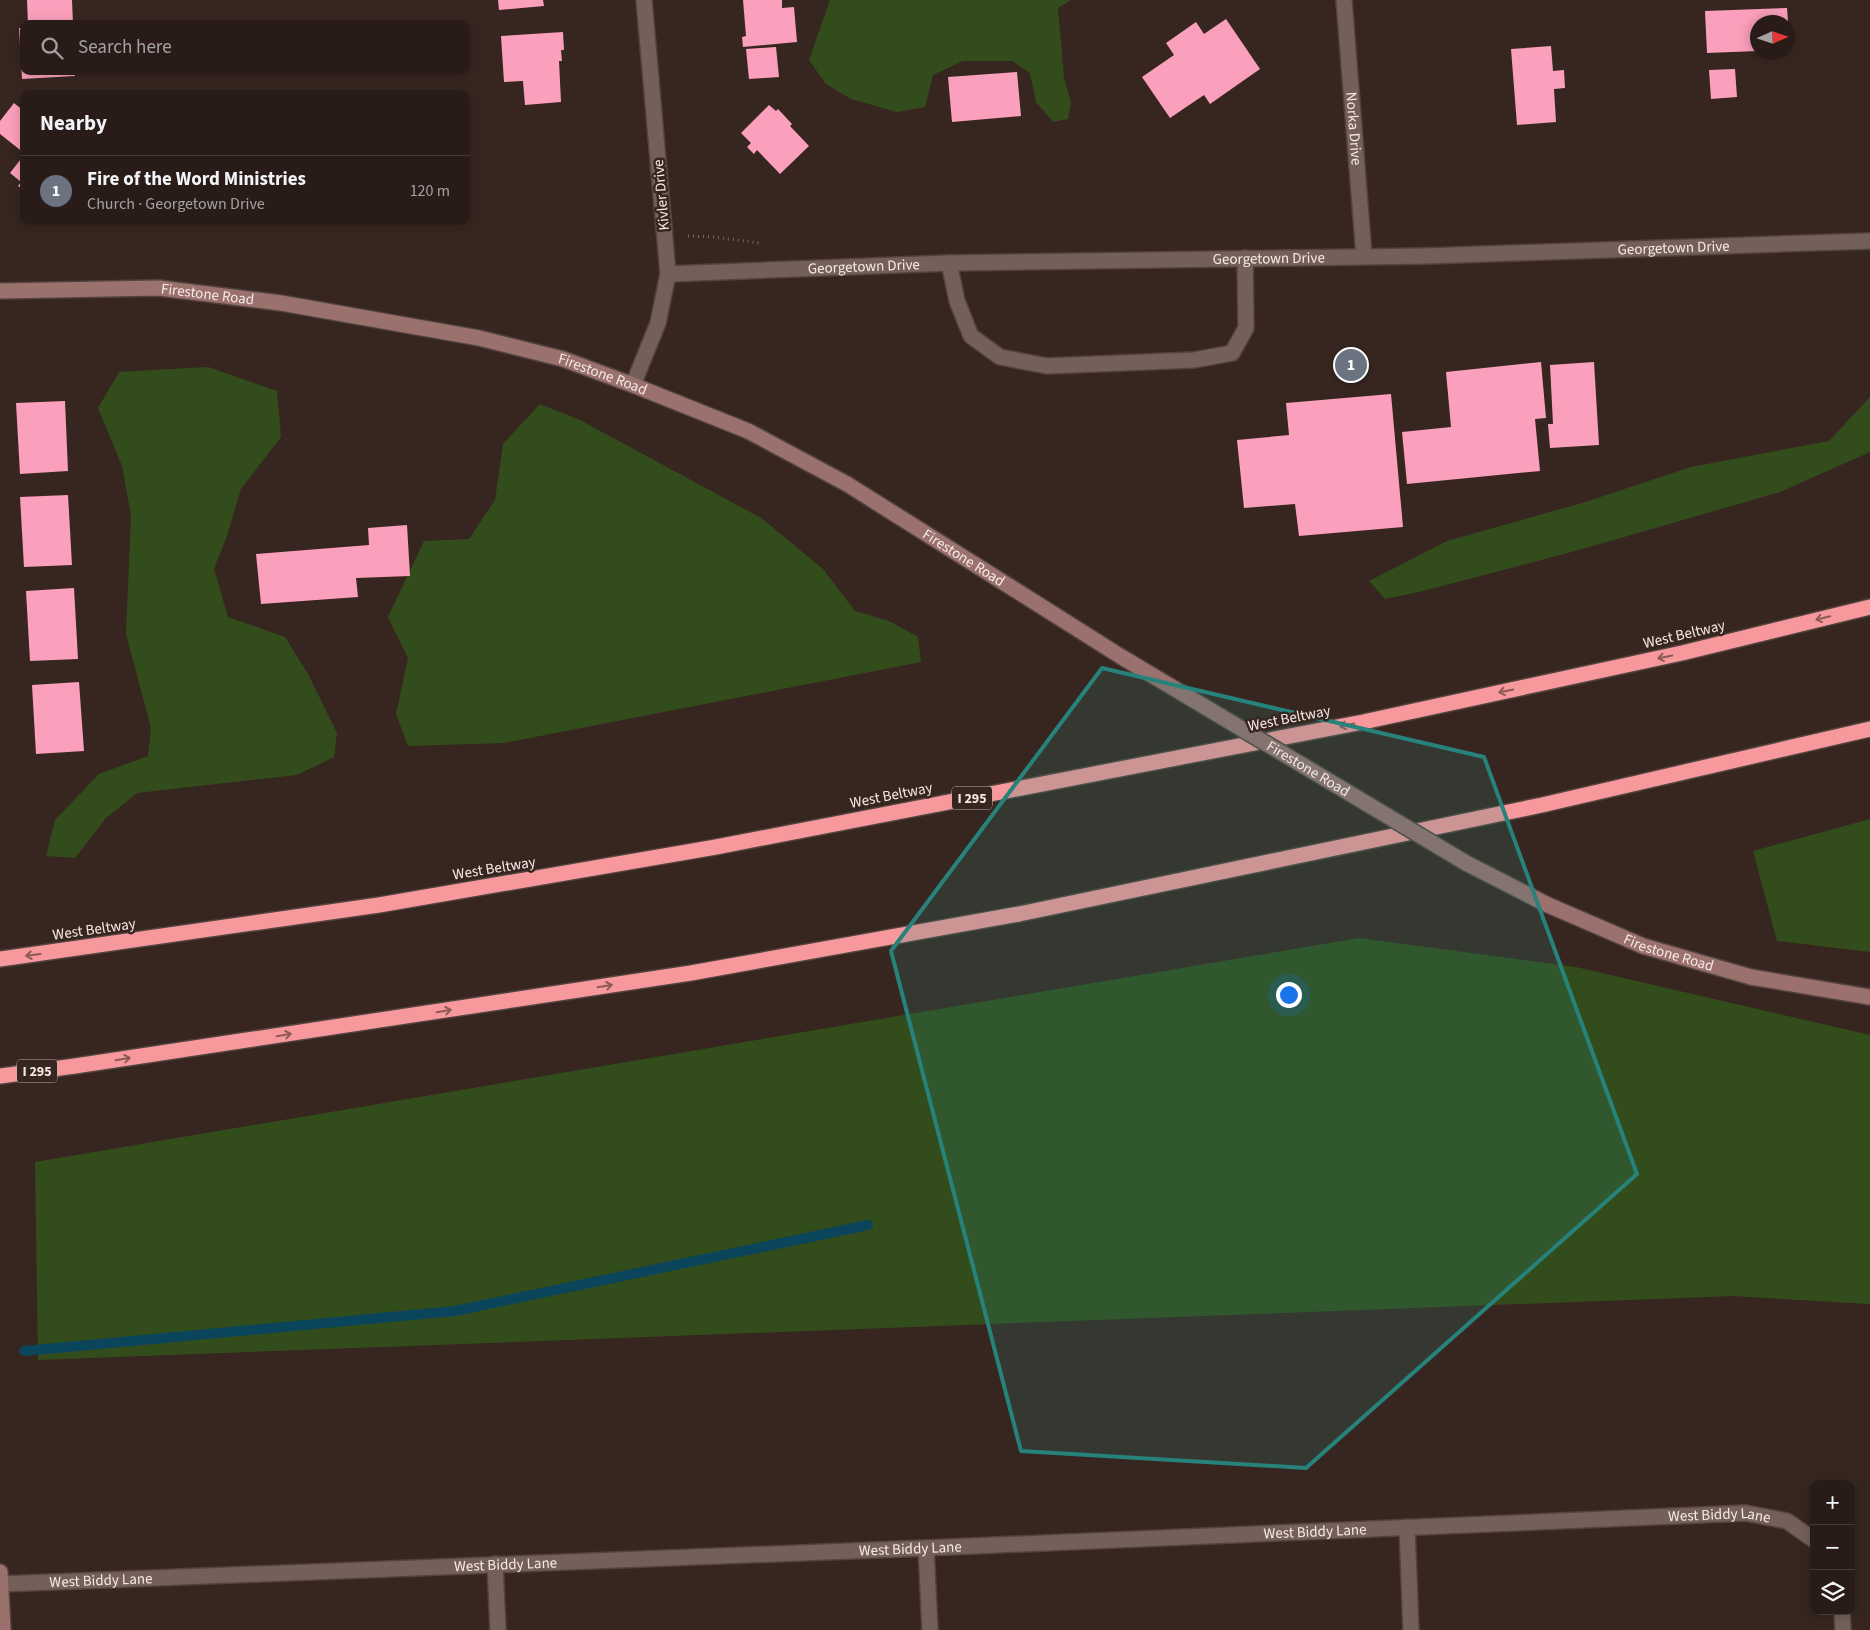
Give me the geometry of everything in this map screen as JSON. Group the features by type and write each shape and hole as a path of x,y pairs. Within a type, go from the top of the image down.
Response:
{"highway":[{"name":"West Beltway","path":"0,959 389,903 726,845 1363,722 1682,653 1870,607"},
{"name":"I 295","path":"0,1076 692,973 1019,914 1542,805 1870,729"}],"street":[{"name":"Kivler Drive","path":"633,385 658,323 668,274 644,0"},
{"name":"Norka Drive","path":"1344,0 1364,256"},
{"name":"Georgetown Drive","path":"668,274 949,263 1426,256 1870,241"},
{"path":"949,263 958,301 971,336 1000,357 1047,366 1194,360 1232,353 1246,328 1245,258"},
{"name":"Firestone Road","path":"0,291 159,288 282,304 479,338 563,360 633,385 748,431 847,484 1120,656 1466,863 1548,905 1643,946 1751,977 1870,997"},
{"name":"West Biddy Lane","path":"0,1578 495,1564 926,1548 1746,1513 1787,1521 1810,1537"},
{"path":"1407,1527 1412,1630"},
{"path":"926,1548 930,1630"},
{"path":"495,1564 498,1630"},
{"path":"0,1578 3,1630"},
{"path":"1842,1615 1843,1630"}],"highlighted area":[{"path":"1102,668 1484,757 1637,1174 1306,1468 1021,1451 891,951"}],"green space":[{"path":"830,0 1071,0 1058,8 1064,78 1071,102 1068,119 1053,122 1036,102 1030,73 1012,61 963,61 933,75 925,107 897,112 851,99 826,84 809,60"},
{"path":"208,367 277,391 281,437 241,489 227,536 214,569 228,617 285,637 308,674 337,733 334,757 297,775 137,793 106,818 75,858 46,856 55,820 99,774 148,756 151,728 126,634 131,516 122,466 98,408 119,372"},
{"path":"1870,397 1870,452 1780,492 1579,550 1423,591 1385,599 1369,581 1447,541 1582,503 1691,467 1829,441"},
{"path":"540,404 580,420 761,518 823,569 855,611 889,621 918,637 921,662 504,743 408,746 396,714 408,658 388,617 424,541 469,539 495,500 503,444"},
{"path":"1870,819 1870,952 1777,941 1753,851"},
{"path":"1359,938 1576,967 1870,1035 1870,1304 1733,1296 38,1360 35,1162"}],"building":[{"path":"27,0 72,0 73,20 28,20"},
{"path":"498,0 543,0 544,6 499,10"},
{"path":"743,0 782,0 782,8 794,7 797,42 743,47 742,37 746,36"},
{"path":"1787,8 1788,15 1750,15 1750,51 1707,53 1705,11"},
{"path":"1226,19 1260,69 1210,104 1204,95 1170,118 1142,77 1174,55 1166,43 1196,22 1204,34"},
{"path":"563,32 564,50 561,50 562,61 559,61 561,102 525,105 523,81 504,82 501,36"},
{"path":"1551,46 1553,71 1564,70 1565,88 1554,89 1556,122 1517,125 1511,49"},
{"path":"776,47 779,77 749,79 746,49"},
{"path":"1735,69 1737,97 1711,99 1709,70"},
{"path":"1017,72 1021,116 952,122 948,77"},
{"path":"22,75 75,75 75,76 22,79"},
{"path":"14,103 20,108 20,150 0,134 0,121"},
{"path":"769,105 776,111 778,109 792,124 790,126 809,146 780,174 757,150 754,154 747,147 751,143 741,133"},
{"path":"20,160 20,181 10,173"},
{"path":"1541,362 1546,418 1535,419 1540,471 1407,484 1402,432 1451,427 1446,372"},
{"path":"1594,362 1599,445 1550,448 1548,424 1553,424 1550,365"},
{"path":"1391,394 1403,527 1299,536 1295,504 1244,508 1237,440 1289,435 1286,403"},
{"path":"65,401 68,471 20,474 16,403"},
{"path":"68,495 72,565 24,567 20,497"},
{"path":"407,525 410,576 356,578 358,597 261,604 256,554 369,545 368,528"},
{"path":"74,588 78,659 30,661 26,591"},
{"path":"79,682 84,751 36,754 32,685"}],"waterway":[{"path":"24,1351 455,1311 868,1225"}],"place":[{"name":"Fire of the Word Ministries","path":"1351,365"}]}
